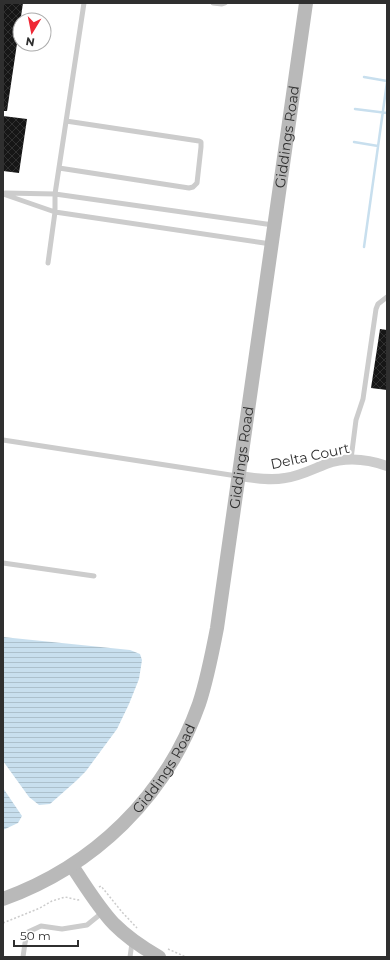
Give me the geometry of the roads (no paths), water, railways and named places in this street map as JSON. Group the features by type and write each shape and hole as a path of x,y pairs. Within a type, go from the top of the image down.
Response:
{"main road":[{"name":"Giddings Road","path":"3,899 31,888 72,866 104,842 138,808 155,788 169,766 191,724 203,692 213,651 306,3"},
{"path":"72,866 117,927 133,940 159,957"}],"street":[{"name":"Delta Court","path":"239,476 266,479 284,478 299,475 327,464 351,459 367,460 387,466"}],"lane":[{"path":"48,263 55,212 55,194 84,3"},
{"path":"213,3 225,3"},
{"path":"59,168 189,188 193,187 197,183 201,146 201,142 199,141 66,121"},
{"path":"3,194 55,194 274,225"},
{"path":"3,194 55,212 271,244"},
{"path":"351,459 356,420 363,399 376,309 378,304 387,297"},
{"path":"3,440 239,476"},
{"path":"3,562 94,576"},
{"path":"23,957 28,932 41,926 62,929 87,925 104,911"},
{"path":"130,957 133,940"}],"water":[{"path":"3,637 130,650 140,654 142,660 139,679 117,729 86,771 50,804 39,805 29,797 3,761"},
{"path":"3,788 22,816 18,823 3,830"}],"waterway":[{"path":"364,77 387,81"},
{"path":"364,247 387,82"},
{"path":"355,109 387,113"},
{"path":"354,142 378,146"}]}
